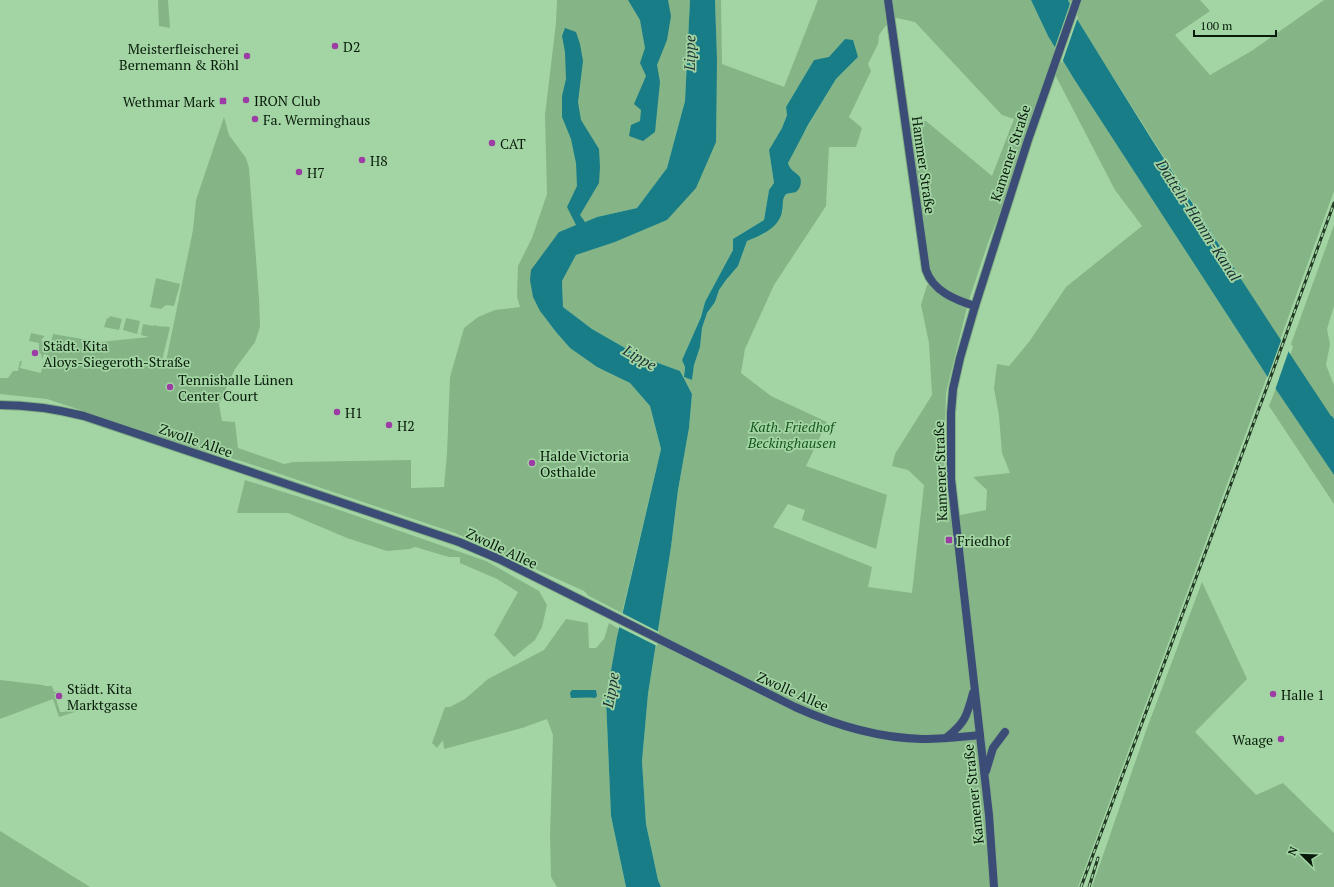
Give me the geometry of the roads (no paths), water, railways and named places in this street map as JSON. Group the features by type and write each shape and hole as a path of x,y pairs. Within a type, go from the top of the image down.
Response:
{"main road":[{"name":"Hammer Straße","path":"888,0 926,270 931,281 940,290 956,300 974,306"},
{"name":"Kamener Straße","path":"994,887 990,822 954,512 950,460 953,389 974,306 1051,71 1077,0"},
{"name":"Zwolle Allee","path":"0,405 38,407 84,416 425,530 474,548 730,676 795,707 840,725 868,732 921,739 945,739 980,735"},
{"path":"945,739 963,723 974,689"},
{"path":"985,778 993,748 1005,732"}],"water":[{"path":"628,0 668,0 671,16 667,40 657,65 660,82 655,132 643,141 629,136 631,125 640,121 641,110 634,104 646,76 640,63 645,48 640,20"},
{"name":"Lippe","path":"690,0 715,0 717,59 716,142 696,188 667,220 615,242 576,255 562,281 563,307 592,329 639,356 680,371 692,394 689,428 678,490 671,547 648,694 642,761 646,824 658,880 661,887 626,887 611,816 606,699 617,637 661,449 650,406 630,383 597,367 570,348 540,311 533,297 530,280 531,270 559,232 576,225 567,207 577,186 576,163 571,139 562,117 562,96 566,79 565,52 562,36 565,28 576,32 580,44 583,61 578,102 581,120 599,149 599,183 580,215 585,222 597,217 637,208 667,168 685,101"},
{"name":"Datteln-Hamm-Kanal","path":"1031,0 1068,0 1077,19 1170,169 1266,318 1334,419 1334,475 1267,376 1074,79 1048,36"},
{"path":"845,39 853,40 858,57 836,79 808,125 788,163 791,169 800,177 801,184 796,192 786,194 784,196 783,209 777,223 763,234 747,241 738,266 719,290 715,302 707,313 702,328 700,347 694,365 692,380 684,377 685,367 682,360 701,317 705,302 733,250 733,239 764,220 769,190 774,183 769,150 782,128 787,115 786,107 814,60 829,57"},
{"path":"572,690 596,690 597,696 595,698 571,698 570,693"}],"railway":[{"path":"1081,887 1334,203"},
{"path":"1089,887 1098,858"}],"place":[{"name":"D2","path":"335,46"},
{"name":"Meisterfleischerei Bernemann & Röhl","path":"247,56"},
{"name":"IRON Club","path":"246,100"},
{"name":"Wethmar Mark","path":"223,101"},
{"name":"Fa. Werminghaus","path":"255,119"},
{"name":"CAT","path":"492,143"},
{"name":"H8","path":"362,160"},
{"name":"H7","path":"299,172"},
{"name":"Städt. Kita Aloys-Siegeroth-Straße","path":"35,353"},
{"name":"Tennishalle Lünen Center Court","path":"170,387"},
{"name":"H1","path":"337,412"},
{"name":"H2","path":"389,425"},
{"name":"Halde Victoria Osthalde","path":"532,463"},
{"name":"Friedhof","path":"949,540"},
{"name":"Halle 1","path":"1273,694"},
{"name":"Städt. Kita Marktgasse","path":"59,696"},
{"name":"Waage","path":"1281,739"}],"park label":[{"name":"Kath. Friedhof Beckinghausen","path":"792,434"}]}
